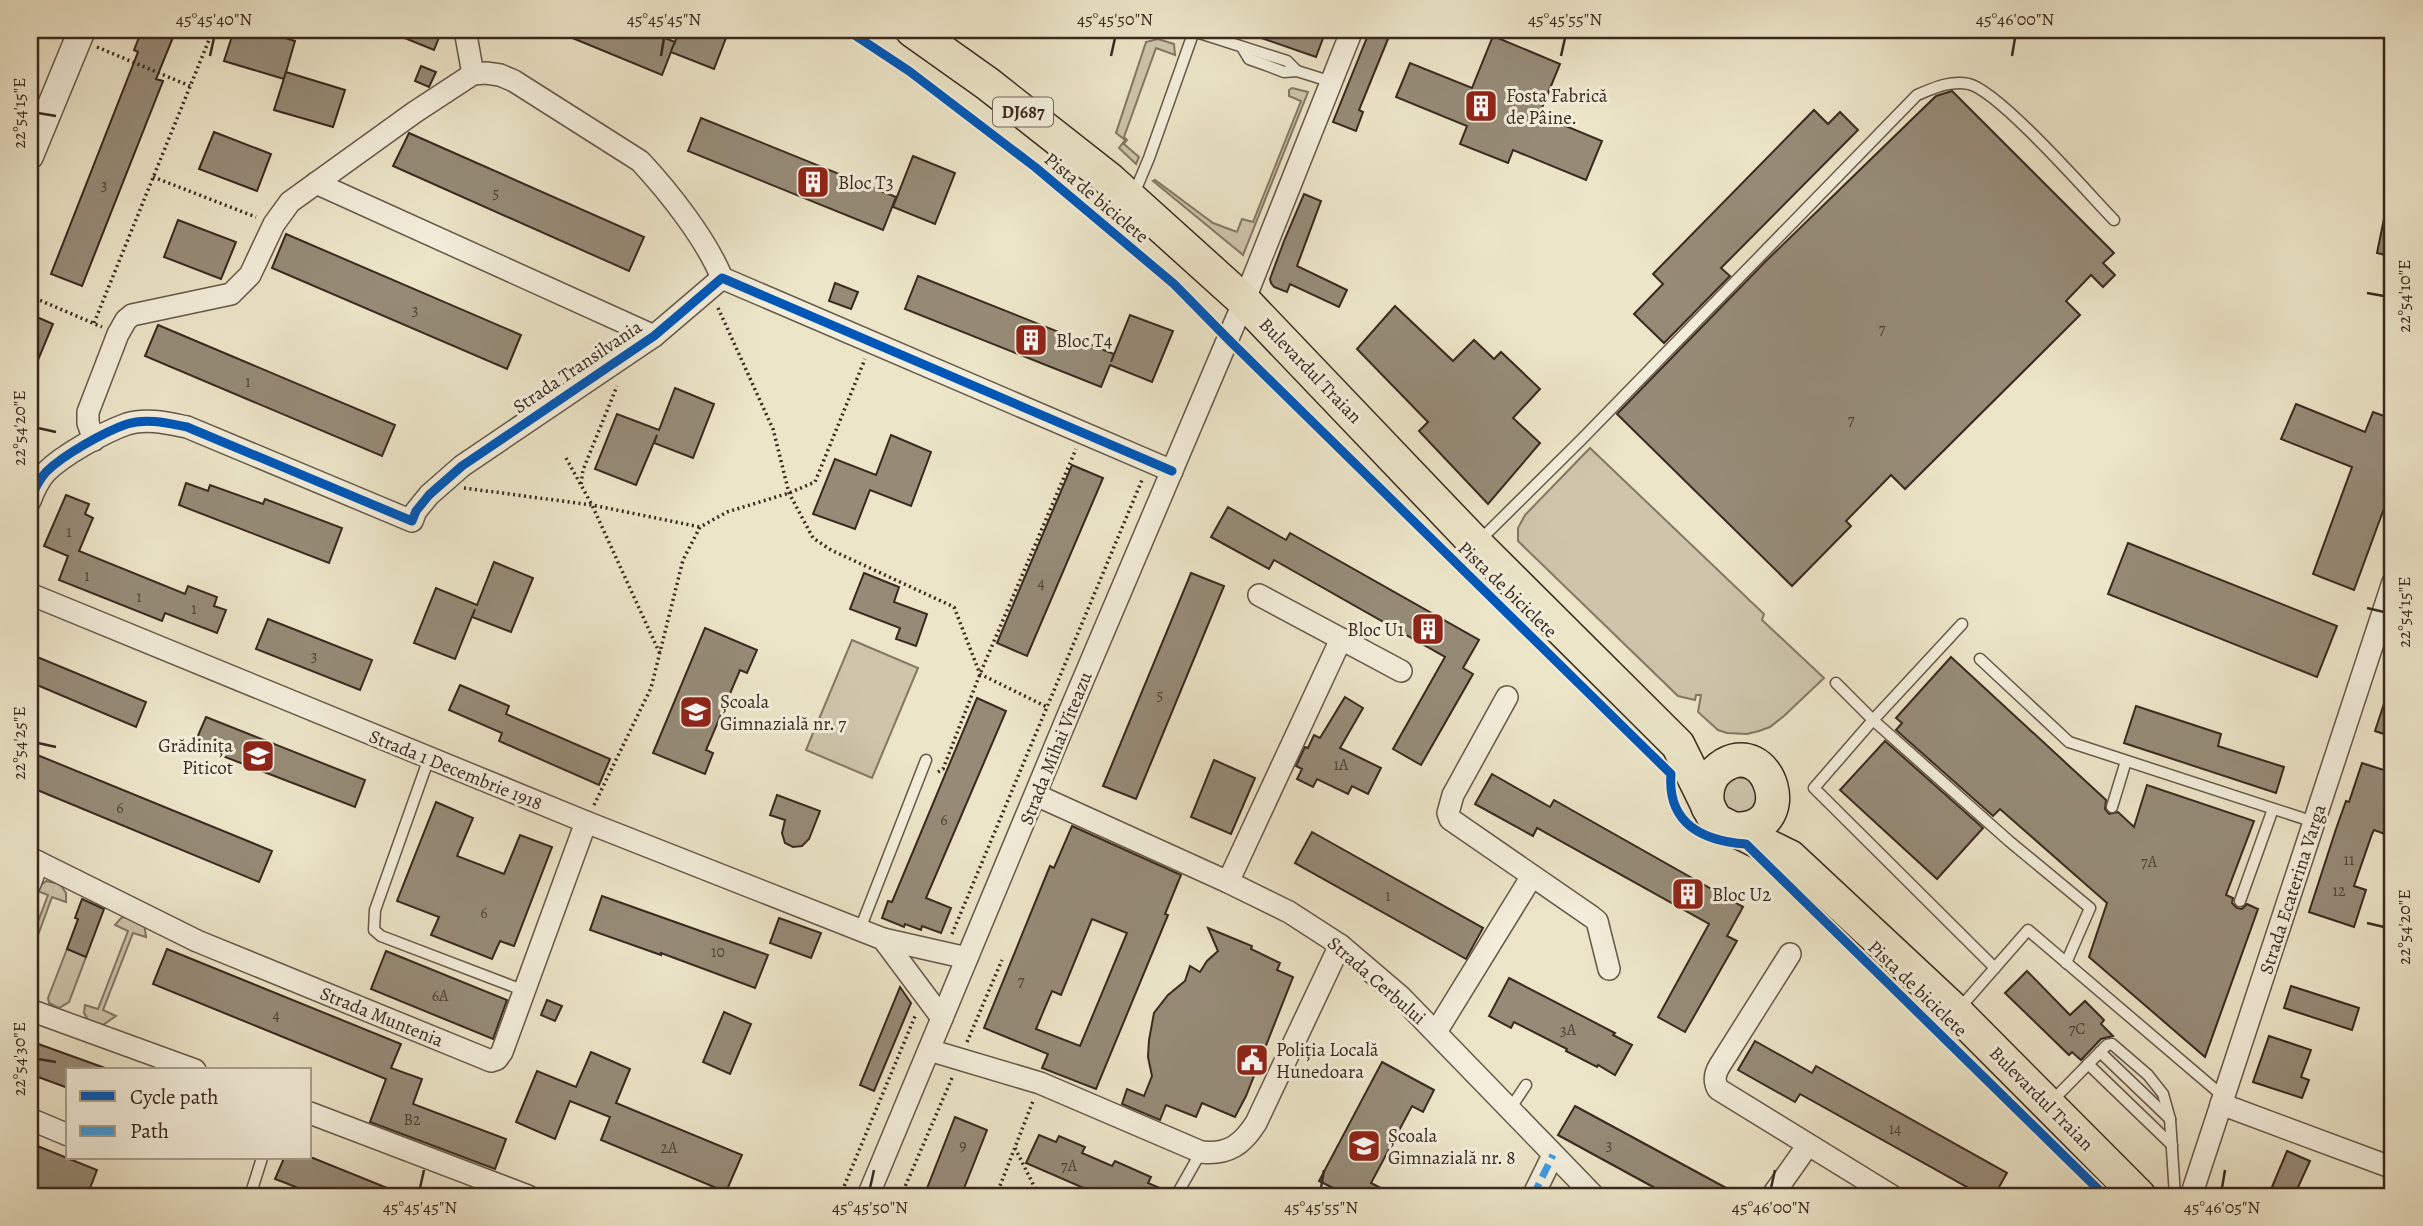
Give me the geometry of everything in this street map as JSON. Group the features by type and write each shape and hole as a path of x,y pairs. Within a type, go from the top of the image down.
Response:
{"main road":[{"name":"Bulevardul Traian","path":"912,30 988,84 1132,198 1244,301 1476,544 1678,745 1717,821 1790,857 1956,1012 2140,1196"},
{"name":"Bulevardul Traian","path":"1678,745 1732,762 1749,762 1758,766 1770,779 1790,857"},
{"path":"1708,807 1706,797 1710,779 1723,765 1732,762"},
{"path":"1732,829 1743,830 1762,822 1773,805 1774,795"}],"street":[{"path":"465,30 473,74"},
{"name":"Strada Mihai Viteazu","path":"868,1196 1244,301 1352,30"},
{"path":"30,156 80,34"},
{"path":"94,440 88,423 88,412 126,320 132,316 231,294 250,275 274,224 290,202 415,112 473,74 486,73 514,81 640,161 711,253 715,284 872,342 1172,471"},
{"name":"Strada Transilvania","path":"316,183 654,336"},
{"name":"Strada Transilvania","path":"30,501 36,484 47,472 94,440 127,424 163,422 187,427 412,521 423,502 442,481 654,336 715,284"},
{"name":"Strada Ecaterina Varga","path":"2191,1196 2393,582"},
{"name":"Strada 1 Decembrie 1918","path":"30,594 586,822 883,939 967,958"},
{"path":"1259,595 1401,671"},
{"path":"1228,882 1341,639"},
{"path":"1507,697 1453,795 1448,813 1455,823 1597,921 1609,969"},
{"name":"Strada Cerbului","path":"1036,795 1289,912 1340,945 1401,997 1594,1196"},
{"name":"Strada Muntenia","path":"30,884 34,860 197,941 491,1061 497,1059 502,1052 586,822"},
{"path":"1436,1032 1532,876"},
{"path":"883,939 942,1018"},
{"path":"929,1050 1040,1083 1201,1152 1216,1154 1232,1149 1248,1136 1340,945"},
{"path":"1790,954 1720,1065 1715,1084 1718,1089 1892,1196"},
{"path":"30,1010 190,1068"},
{"path":"2222,1101 2393,1168"},
{"path":"312,1114 528,1196"},
{"path":"30,1119 66,1134"},
{"path":"1772,1196 1808,1145"},
{"path":"1533,1196 1552,1155"}],"lane":[{"path":"1132,198 1149,158 1192,31 1287,61 1297,71 1332,82"},
{"path":"1476,544 1581,440 1917,94 1943,84 1967,84 1983,89 2008,111 2114,220"},
{"path":"1962,624 1814,788 1995,968"},
{"path":"1980,659 2069,742 2314,822"},
{"path":"1836,683 1873,720 2009,841 2090,908 2066,963"},
{"path":"429,758 375,910 374,930 381,936 525,991"},
{"path":"2112,807 2126,761"},
{"path":"860,929 924,765"},
{"path":"2240,901 2273,809"},
{"path":"1956,1012 2028,930 2222,1101"},
{"path":"2048,1105 2107,1045 2112,1044 2148,1075 2163,1094 2170,1119 2175,1196"},
{"path":"2088,1064 2172,1145"},
{"path":"1510,1109 1526,1085"},
{"path":"1177,1196 1201,1152"},
{"path":"250,1196 261,1160"}],"path":[{"path":"94,323 213,30"},
{"path":"80,34 190,86"},
{"path":"153,177 274,224"},
{"path":"715,284 739,351 773,429 789,493 813,538 831,550 954,607 980,674 1047,707"},
{"path":"30,296 118,334"},
{"path":"586,822 651,688 683,560 700,527 727,512 815,482 872,342"},
{"path":"581,484 583,470 631,352"},
{"path":"924,765 935,773 943,769 980,674 1083,433"},
{"path":"566,458 592,505 660,654"},
{"path":"944,952 1150,461"},
{"path":"442,481 466,489 592,505 700,527"},
{"path":"839,1196 924,996"},
{"path":"996,1196 1040,1083"},
{"path":"1015,1148 1039,1196"}],"shaded area":[{"path":"1158,39 1174,44 1175,55 1156,48 1124,137 1127,140 1124,144 1139,157 1136,164 1119,148 1125,140 1116,133 1146,42"},
{"path":"1292,88 1308,92 1243,255 1153,181 1213,223 1237,232 1242,219 1253,222 1301,101 1289,96 1289,90"},
{"path":"1590,448 1764,614 1762,620 1824,678 1770,727 1747,734 1718,730 1698,712 1701,695 1696,695 1695,700 1678,696 1518,541 1518,528 1525,515"},
{"path":"852,640 918,668 872,778 806,750"},
{"path":"1736,777 1748,779 1757,788 1756,807 1739,816 1722,807 1721,788"},
{"path":"46,881 60,884 66,893 66,902 52,897 30,957 30,943 48,895 35,890"},
{"path":"126,916 144,923 146,937 133,933 103,1010 116,1016 103,1025 88,1020 84,1013 85,1005 98,1009 128,931 115,925"},
{"path":"67,949 86,957 69,1002 59,1008 49,1003 48,998"}],"building":[{"path":"142,30 176,30 156,79 163,81 82,286 51,274 138,52 134,50"},
{"path":"234,30 258,30 295,41 284,79 224,61"},
{"path":"385,30 442,30 434,50"},
{"path":"553,30 645,30 675,42 680,30 729,30 714,69 671,52 662,75"},
{"path":"1326,30 1316,57 1244,32"},
{"path":"1370,30 1390,34 1359,110 1363,112 1356,131 1333,122"},
{"name":"Fosta Fabrică de Pâine.","path":"1493,36 1560,64 1539,115 1602,141 1586,180 1513,150 1508,163 1460,144 1467,126 1396,97 1410,63 1472,88"},
{"path":"421,66 436,72 429,87 415,81"},
{"path":"286,72 345,90 333,127 274,110"},
{"path":"1952,91 2114,253 2103,263 2115,275 2103,287 2091,275 2066,301 2080,315 1905,489 1891,475 1846,521 1851,526 1792,586 1617,414 1766,261 1936,96"},
{"path":"1814,110 1828,124 1840,112 1858,130 1721,268 1730,276 1664,343 1634,314 1663,284 1653,274"},
{"name":"Bloc T3","path":"701,118 896,197 883,230 688,151"},
{"path":"214,132 271,154 257,191 199,169"},
{"path":"409,133 644,237 629,271 393,166"},
{"path":"913,156 955,173 935,224 893,207"},
{"path":"1304,194 1321,201 1297,266 1347,290 1339,307 1290,284 1287,292 1271,283 1270,279 1284,241"},
{"path":"2386,209 2393,210 2393,257 2377,253"},
{"path":"178,220 236,242 221,279 164,257"},
{"path":"286,234 521,335 507,369 272,268"},
{"name":"Bloc T4","path":"918,276 1114,354 1111,362 1130,315 1173,331 1152,382 1110,365 1101,387 905,309"},
{"path":"835,283 858,292 851,309 829,301"},
{"path":"1395,306 1453,361 1474,340 1494,359 1501,352 1540,389 1513,418 1540,443 1488,504 1419,431 1428,422 1357,349"},
{"path":"30,314 53,324 30,379"},
{"path":"158,325 395,425 382,456 145,356"},
{"path":"675,388 714,404 693,458 654,443 657,435 636,485 595,469 617,414 659,430"},
{"path":"2296,404 2365,432 2373,412 2393,419 2393,484 2354,590 2313,574 2352,467 2281,439"},
{"path":"891,435 931,452 911,506 870,490 855,529 813,514 835,459 876,475"},
{"path":"1072,465 1103,478 1027,656 997,643"},
{"path":"186,483 208,491 210,485 263,504 265,499 342,528 329,563 179,505"},
{"path":"66,495 89,504 85,514 93,518 79,551 185,594 188,586 217,597 214,606 226,610 217,633 165,613 162,621 59,580 68,556 44,546"},
{"name":"Bloc U1","path":"1228,507 1286,540 1290,533 1479,640 1463,668 1473,674 1421,765 1393,749 1445,657 1274,560 1269,569 1211,537"},
{"path":"2128,543 2337,626 2317,677 2108,594"},
{"path":"494,562 533,578 511,632 472,617 475,609 455,659 414,643 436,588 477,605"},
{"path":"864,573 899,587 894,602 927,614 916,646 896,639 900,628 850,609"},
{"path":"1191,573 1224,586 1136,799 1103,786"},
{"path":"268,619 372,660 360,690 256,649"},
{"name":"Școala Gimnazială nr. 7","path":"705,628 757,650 747,673 740,670 706,750 713,753 705,774 653,753"},
{"path":"30,654 146,702 136,727 30,682"},
{"path":"1951,657 2106,800 2105,809 2109,814 2118,812 2134,827 2147,785 2254,821 2226,895 2233,898 2232,903 2237,908 2242,909 2247,904 2258,909 2205,1057 2089,957 2107,903 2000,809 1993,816 1896,730 1902,723 1896,718"},
{"path":"460,685 509,706 506,714 610,759 599,785 499,741 502,733 449,710"},
{"path":"2390,685 2393,686 2393,737 2375,731"},
{"path":"1345,697 1363,708 1340,748 1381,768 1368,794 1352,786 1348,794 1317,779 1313,787 1297,779 1302,769 1296,766 1305,747 1308,748 1314,735 1320,738"},
{"path":"977,698 1006,711 926,898 951,908 941,933 922,926 921,930 905,924 904,927 882,918 888,901 892,902"},
{"path":"2136,706 2221,734 2218,746 2284,767 2276,793 2124,743"},
{"path":"206,717 365,780 355,807 194,745"},
{"path":"1885,741 1983,828 1937,879 1840,790"},
{"path":"30,752 272,851 259,882 30,787"},
{"path":"1214,760 1255,778 1231,834 1191,817"},
{"path":"2362,763 2393,773 2393,837 2374,830 2372,834 2354,886 2366,890 2354,927 2309,912 2336,829 2346,801 2349,802"},
{"name":"Bloc U2","path":"1492,774 1550,807 1554,800 1743,907 1727,936 1737,941 1685,1032 1658,1017 1709,924 1537,828 1533,836 1475,804"},
{"path":"777,795 820,811 809,839 802,846 793,847 785,843 782,833 785,820 770,815"},
{"path":"436,802 473,818 457,856 504,874 520,835 552,847 514,946 500,941 492,959 431,935 439,917 397,901"},
{"path":"1072,826 1181,875 1165,914 1168,915 1096,1089 1042,1068 1048,1054 984,1028 1050,866 1054,868","holes":["1092,919 1127,933 1080,1046 1036,1029 1052,991 1061,995"]},
{"path":"1312,832 1483,928 1466,959 1295,863"},
{"path":"602,896 768,955 755,988 590,930"},
{"path":"82,899 104,909 86,957 67,949"},
{"path":"779,918 821,933 811,958 770,943"},
{"path":"1208,928 1252,946 1251,949 1280,963 1277,970 1293,977 1246,1096 1235,1117 1202,1103 1196,1117 1166,1105 1160,1120 1122,1104 1127,1089 1144,1096 1152,1076 1148,1057 1154,1013 1168,995 1185,981 1190,966 1200,972 1218,951"},
{"path":"167,949 401,1044 391,1068 422,1079 413,1104 506,1139 495,1169 370,1122 386,1079 153,984"},
{"path":"386,951 507,1000 493,1039 371,989"},
{"path":"2027,971 2070,1015 2085,1001 2104,1020 2101,1024 2113,1036 2101,1039 2081,1060 2072,1052 2069,1055 2005,993"},
{"path":"1509,978 1615,1033 1613,1035 1632,1045 1615,1075 1514,1022 1511,1028 1489,1016"},
{"path":"2291,986 2359,1008 2352,1030 2284,1008"},
{"path":"900,987 911,1003 874,1091 860,1085"},
{"path":"547,1000 562,1006 555,1021 541,1015"},
{"path":"724,1012 751,1024 730,1074 703,1062"},
{"path":"2269,1036 2311,1050 2301,1077 2309,1080 2302,1098 2253,1082"},
{"path":"30,1041 105,1068 66,1068 66,1087 30,1074"},
{"path":"1755,1041 1812,1073 1816,1066 2007,1173 1994,1196 1969,1196 1972,1190 1800,1094 1795,1102 1738,1070"},
{"path":"591,1052 630,1069 616,1103 742,1155 726,1192 601,1140 610,1117 570,1101 555,1139 516,1122 537,1071 576,1087"},
{"name":"Școala Gimnazială nr. 8","path":"1382,1062 1434,1090 1423,1112 1412,1106 1371,1183 1396,1196 1349,1196 1319,1181"},
{"path":"1575,1106 1741,1196 1670,1196 1644,1182 1558,1135"},
{"path":"955,1117 987,1130 961,1196 924,1196"},
{"path":"1039,1135 1056,1142 1059,1136 1085,1147 1082,1153 1112,1166 1115,1161 1151,1177 1148,1183 1169,1192 1168,1196 1102,1196 1026,1163"},
{"path":"30,1143 66,1158 66,1160 97,1170 87,1196 44,1196 30,1190"},
{"path":"2287,1151 2310,1161 2294,1196 2273,1196 2279,1190 2272,1187"},
{"path":"313,1158 407,1196 319,1196 275,1179 283,1160"}],"marked path":[{"path":"1533,1196 1553,1155"}],"cycle path":[{"name":"Pista de biciclete","path":"847,30 909,71 1035,167 1174,284 1671,774 1671,791 1675,806 1691,827 1716,839 1746,844 2105,1196"},
{"path":"30,501 46,472 73,451 127,424 149,421 187,427 412,521 416,511 429,495 462,466 654,336 722,278 1172,471"}],"place":[{"name":"Fosta Fabrică de Pâine.","path":"1481,106"},
{"name":"Bloc T3","path":"813,182"},
{"name":"Bloc T4","path":"1031,340"},
{"name":"Bloc U1","path":"1428,629"},
{"name":"Școala Gimnazială nr. 7","path":"696,712"},
{"name":"Grădinița Piticot","path":"258,756"},
{"name":"Bloc U2","path":"1688,894"},
{"name":"Poliția Locală Hunedoara","path":"1252,1060"},
{"name":"Școala Gimnazială nr. 8","path":"1364,1146"}]}
